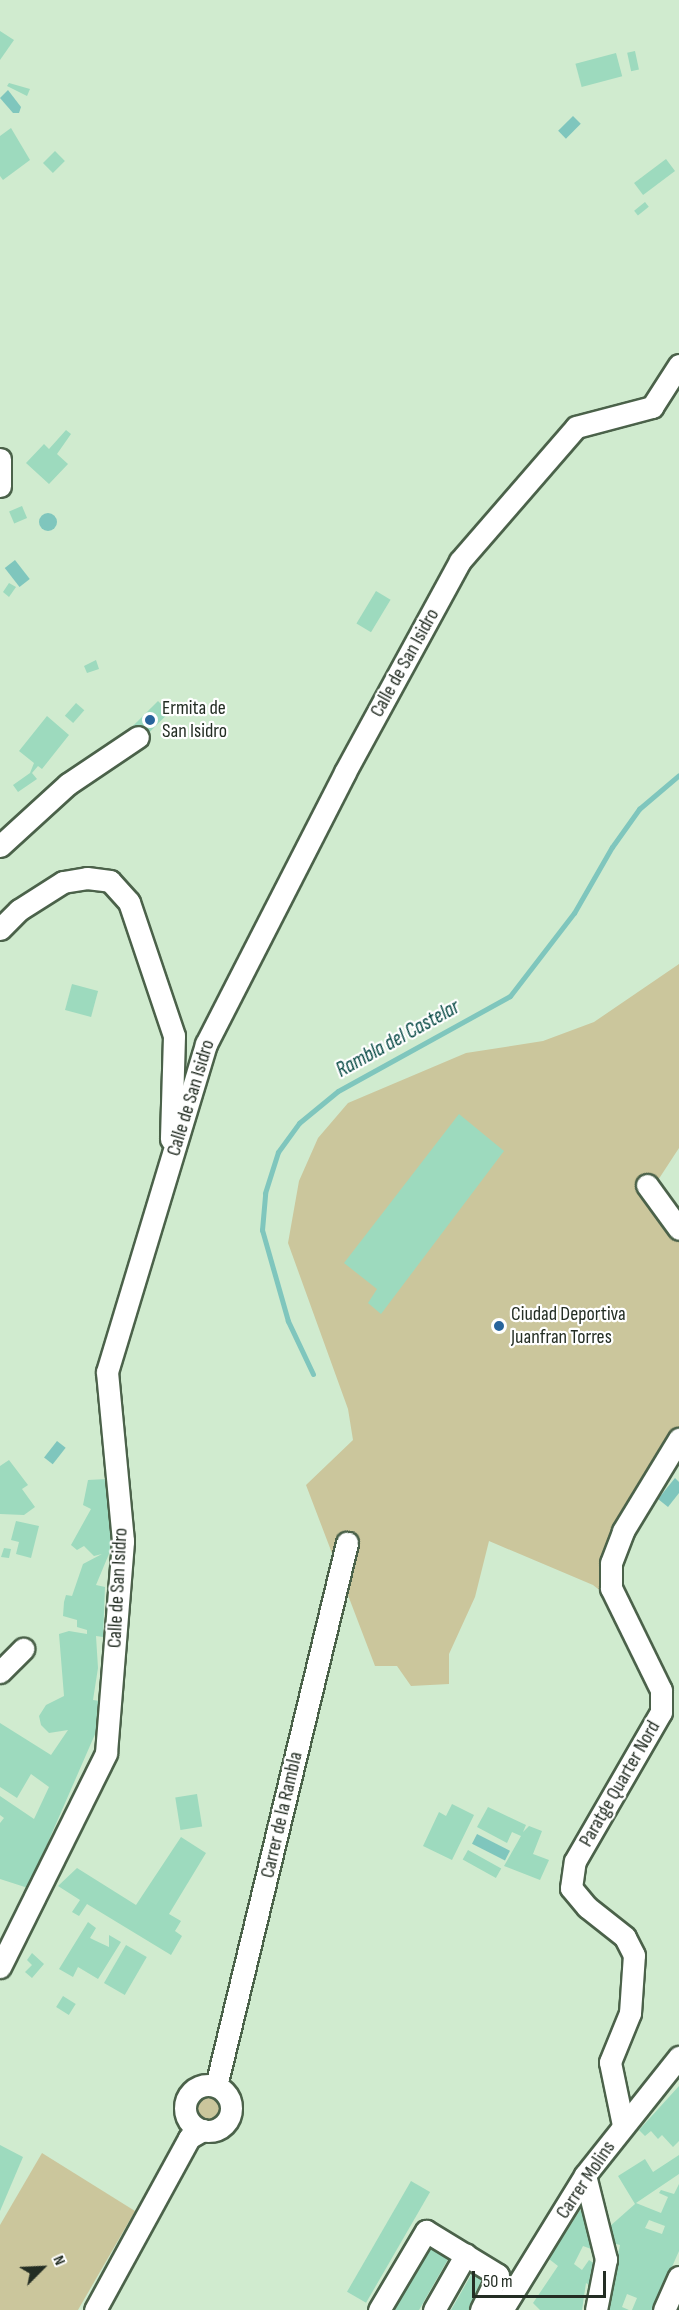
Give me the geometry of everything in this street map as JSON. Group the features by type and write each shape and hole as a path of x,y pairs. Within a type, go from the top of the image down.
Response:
{"street":[{"name":"Calle de San Isidro","path":"0,1967 106,1753 123,1540 107,1372 206,1044 345,772 460,561 576,427 652,407 679,365"},
{"path":"0,459 0,486"},
{"path":"0,846 68,784 138,737"},
{"path":"0,929 19,910 63,882 87,878 110,881 129,902 174,1036 170,1169"},
{"path":"647,1185 679,1229"},
{"name":"Paratge Quarter Nord","path":"623,2125 610,2062 630,2013 634,1955 625,1937 587,1907 571,1888 575,1861 661,1712 660,1690 610,1588 611,1563 623,1531 679,1439"},
{"name":"Carrer de la Rambla","path":"216,2086 347,1543"},
{"path":"0,1672 23,1650"},
{"name":"Carrer Molins","path":"502,2310 585,2175 679,2057"},
{"path":"95,2310 193,2129 185,2102 194,2090 216,2086 230,2102 229,2117 219,2127 193,2129"},
{"path":"585,2175 606,2259 596,2310"},
{"path":"379,2310 423,2231 466,2254 498,2275 481,2310"},
{"path":"434,2310 466,2254"},
{"path":"664,2310 679,2277"}],"shaded area":[{"name":"Ciudad Deportiva Juanfran Torres","path":"679,964 679,1148 647,1197 679,1227 679,1436 638,1494 612,1600 593,1585 489,1541 475,1597 449,1654 449,1684 411,1686 397,1666 375,1666 306,1485 353,1440 348,1409 288,1243 299,1181 318,1138 348,1103 466,1053 543,1041 594,1022"},
{"path":"208,2094 217,2098 221,2107 217,2116 208,2120 199,2116 195,2107 199,2098"},
{"path":"42,2153 135,2211 78,2310 0,2310 0,2225"}],"water":[{"path":"8,90 21,107 19,113 13,113 0,98"},
{"path":"573,116 581,124 566,139 558,131"},
{"path":"48,513 54,516 57,522 54,528 48,531 42,528 39,522 42,516"},
{"path":"15,560 30,579 20,587 5,568"},
{"path":"57,1441 66,1448 53,1464 44,1458"},
{"path":"675,1478 679,1482 679,1493 668,1507 658,1499"},
{"path":"477,1834 510,1851 505,1861 472,1844"}],"building":[{"path":"0,31 14,40 0,60"},
{"path":"635,51 639,70 631,71 627,53"},
{"path":"616,53 622,76 582,87 575,64"},
{"path":"9,83 30,89 27,96 7,86"},
{"path":"11,128 30,160 3,180 0,176 0,136"},
{"path":"55,151 65,161 53,173 43,163"},
{"path":"666,159 675,171 643,195 634,183"},
{"path":"645,202 649,207 638,215 634,211"},
{"path":"66,430 71,434 57,454 68,464 49,484 26,463 44,444 49,449"},
{"path":"22,506 27,518 14,523 9,511"},
{"path":"9,583 16,587 9,597 3,592"},
{"path":"376,591 391,600 371,632 356,624"},
{"path":"96,660 99,669 87,673 84,666"},
{"name":"Ermita de San Isidro","path":"158,701 169,712 142,739 131,728"},
{"path":"76,703 84,710 73,723 65,716"},
{"path":"47,716 69,735 42,769 38,766 32,773 37,779 18,792 13,785 30,773 34,763 19,751"},
{"path":"72,984 98,991 91,1017 65,1010"},
{"path":"459,1114 504,1151 381,1314 368,1303 377,1289 344,1263"},
{"path":"9,1460 28,1485 22,1489 35,1507 24,1515 0,1514 0,1466"},
{"path":"107,1479 111,1549 96,1585 105,1587 103,1637 96,1636 98,1668 93,1700 100,1701 96,1732 28,1888 0,1879 0,1823 4,1818 0,1815 0,1796 34,1819 49,1787 31,1774 17,1798 0,1787 0,1723 51,1755 68,1730 49,1733 41,1725 39,1716 46,1705 64,1696 59,1634 69,1631 87,1634 87,1630 77,1627 77,1620 63,1616 64,1602 66,1595 72,1596 83,1564 102,1554 94,1556 84,1546 77,1550 71,1545 91,1509 83,1505 88,1480"},
{"path":"16,1521 39,1526 31,1558 16,1554 19,1542 11,1540"},
{"path":"4,1548 11,1549 9,1558 1,1557"},
{"path":"197,1794 202,1827 180,1830 175,1797"},
{"path":"452,1804 474,1815 452,1860 423,1846 439,1812 446,1816"},
{"path":"488,1807 526,1825 523,1832 529,1826 542,1831 533,1854 549,1860 540,1880 504,1866 521,1836 512,1832 507,1843 477,1827"},
{"path":"181,1837 206,1853 169,1914 181,1921 175,1931 182,1936 171,1955 87,1904 79,1916 72,1912 80,1900 58,1886 77,1868 136,1905"},
{"path":"468,1850 501,1868 496,1878 463,1860"},
{"path":"88,1922 96,1928 90,1938 109,1947 109,1935 121,1942 98,1979 78,1967 73,1977 59,1969"},
{"path":"126,1945 147,1957 125,1995 104,1983"},
{"path":"32,1953 44,1964 32,1978 25,1972 32,1965 27,1960"},
{"path":"63,1996 76,2004 69,2015 56,2007"},
{"path":"679,2086 679,2141 673,2147 662,2135 658,2139 651,2131 645,2136 639,2130"},
{"path":"0,2145 23,2157 0,2211"},
{"path":"679,2155 679,2174 636,2203 661,2213 668,2197 659,2193 661,2190 674,2194 679,2184 679,2251 653,2310 632,2310 637,2298 627,2294 622,2307 629,2310 606,2310 620,2245 613,2243 609,2227 635,2204 618,2176 645,2159 653,2172","holes":["649,2220 665,2226 662,2234 645,2228"]},
{"path":"411,2181 430,2192 366,2303 347,2292"},
{"path":"580,2210 585,2214 594,2250 583,2246 574,2264 582,2270 589,2260 595,2264 589,2285 586,2283 582,2310 540,2310 533,2303 558,2266 549,2259"},
{"path":"432,2243 451,2254 419,2310 394,2310"},
{"path":"475,2268 494,2278 476,2310 451,2310"}],"waterway":[{"name":"Rambla del Castelar","path":"313,1374 288,1321 262,1230 265,1193 278,1152 299,1123 338,1091 510,996 574,913 612,847 639,809 679,775"}],"place":[{"name":"Ermita de San Isidro","path":"150,720"},
{"name":"Ciudad Deportiva Juanfran Torres","path":"499,1326"}]}
